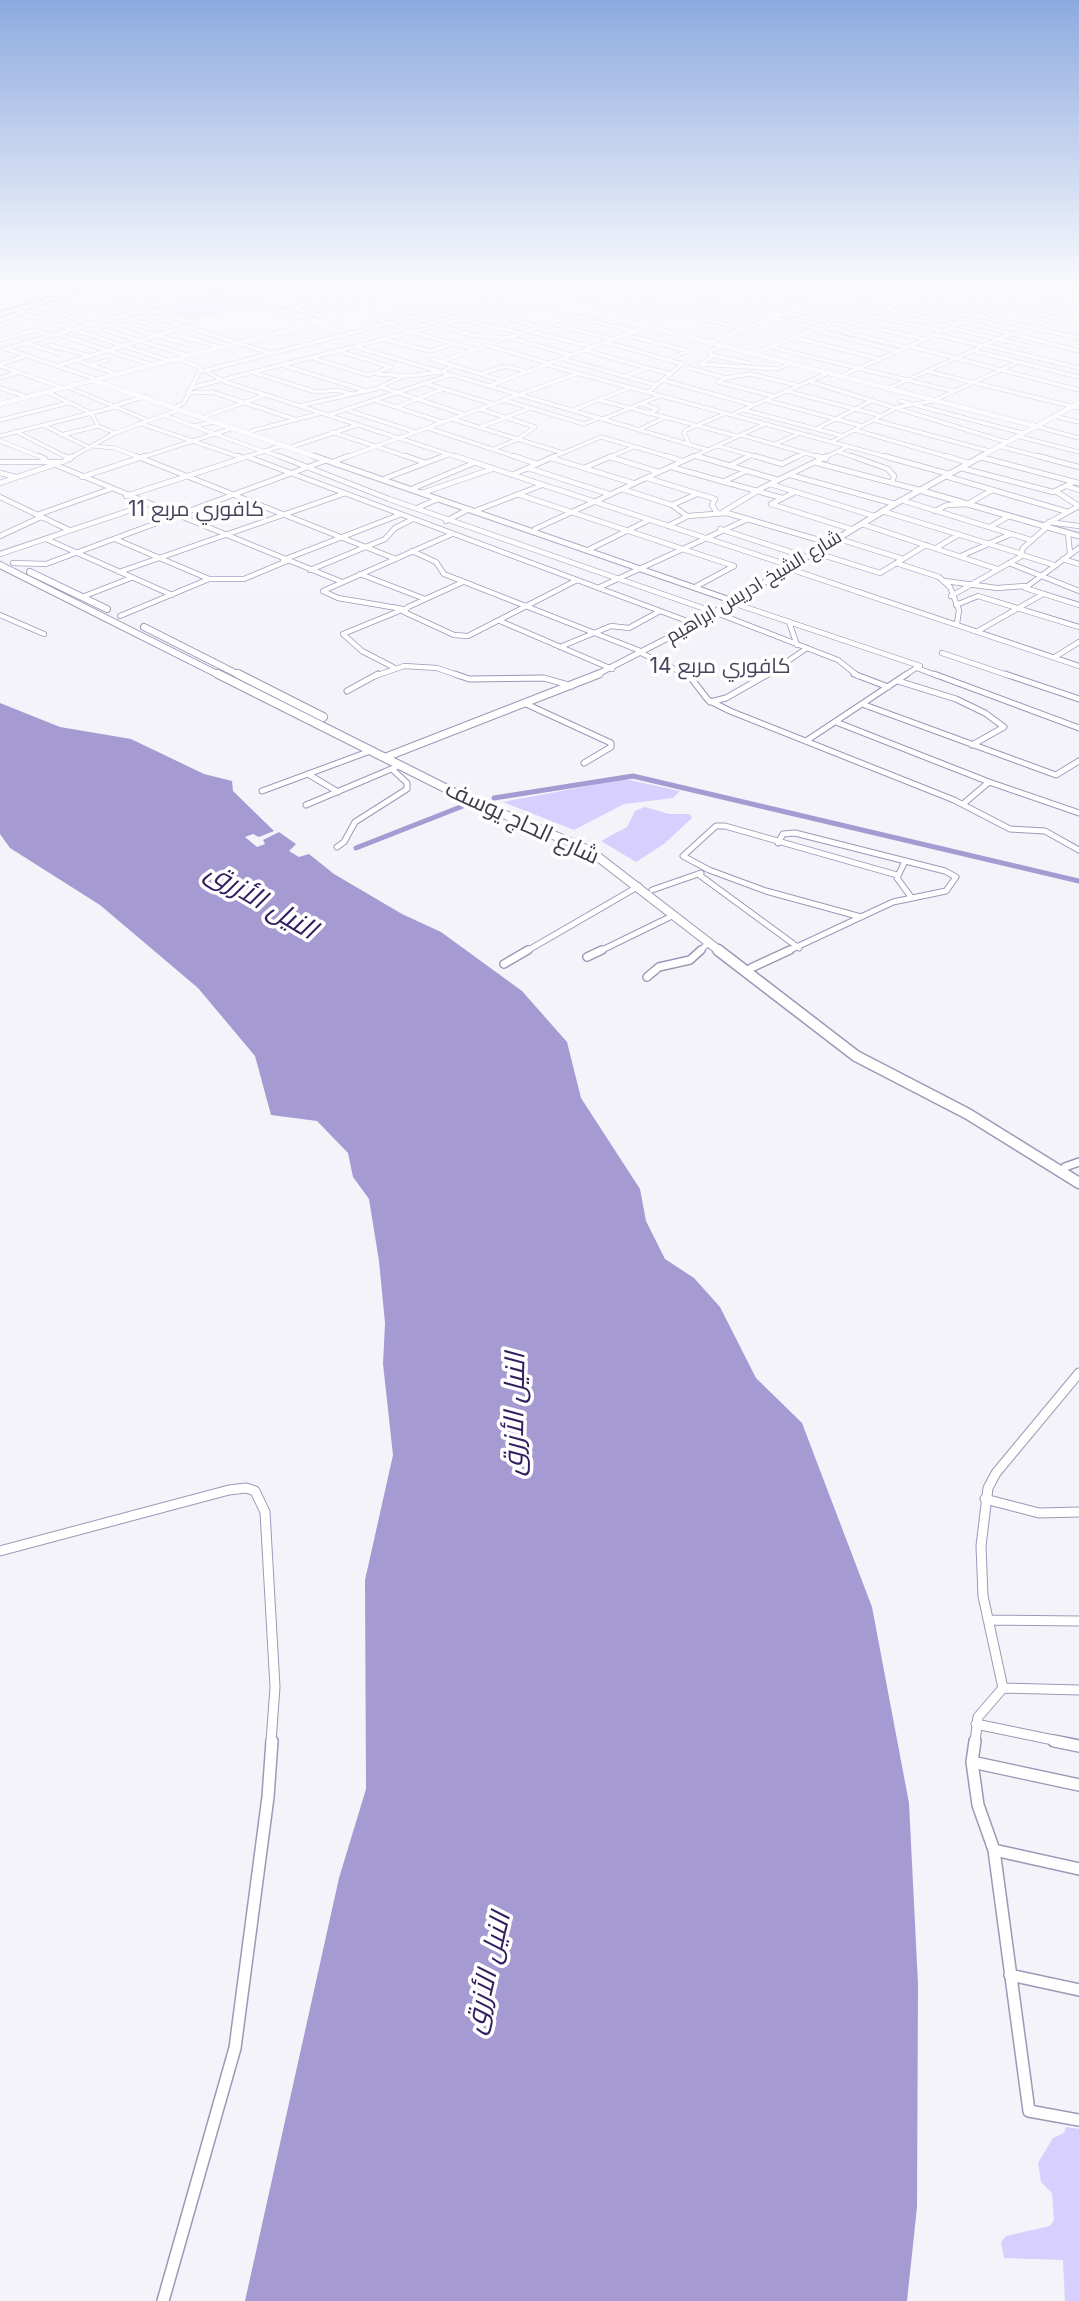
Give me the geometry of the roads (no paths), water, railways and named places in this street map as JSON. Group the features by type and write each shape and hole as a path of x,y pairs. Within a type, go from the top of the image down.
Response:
{"main road":[{"name":"شارع الحاج يوسف","path":"0,556 120,616 373,750 390,756 395,767 481,806 573,842 639,886 856,1056 976,1119 1079,1184"},
{"name":"شارع الحاج يوسف","path":"0,565 186,652 390,756 589,845 652,890 864,1054 974,1111 1079,1175"}],"street":[{"path":"13,392 27,397"},
{"path":"0,404 45,392"},
{"path":"48,392 91,413 98,426"},
{"path":"78,392 148,420"},
{"path":"133,392 295,446 438,499 697,586 733,601"},
{"path":"0,483 70,459 115,433 179,408 187,393 191,392"},
{"path":"214,392 294,419"},
{"path":"257,392 731,546 1079,666"},
{"path":"345,392 351,394"},
{"path":"299,406 360,392"},
{"path":"395,392 464,414"},
{"path":"251,431 294,419 346,410 404,392"},
{"path":"396,407 435,392"},
{"path":"455,392 493,404"},
{"path":"510,392 708,450"},
{"path":"13,563 41,565 78,553 291,473 526,392"},
{"path":"572,411 617,392"},
{"path":"649,392 903,462 1068,512"},
{"path":"707,392 753,405"},
{"path":"726,397 737,392"},
{"path":"759,392 773,396"},
{"path":"731,415 782,392"},
{"path":"790,392 882,416"},
{"path":"848,392 1006,442"},
{"path":"899,392 1079,438"},
{"path":"831,443 898,407 933,401 950,392"},
{"path":"1016,392 1072,406"},
{"path":"206,416 265,395"},
{"path":"909,395 899,400 1079,452"},
{"path":"504,400 584,424 660,396"},
{"path":"2,434 146,397"},
{"path":"261,408 283,400"},
{"path":"599,400 826,459"},
{"path":"765,400 863,426"},
{"path":"816,429 874,400"},
{"path":"376,401 442,422"},
{"path":"0,420 69,403"},
{"path":"641,403 656,408 649,414"},
{"name":"شارع الشيخ ادريس ابراهيم","path":"390,756 612,668 695,624 919,490 1072,406 1079,406"},
{"path":"179,408 475,511 535,529 789,622 920,666 806,741"},
{"path":"480,427 530,408"},
{"path":"480,409 536,427 519,439 493,449"},
{"path":"744,409 843,436"},
{"path":"346,410 416,432"},
{"path":"689,444 684,432 725,414"},
{"path":"163,415 417,509 714,612 838,660 853,674 888,687"},
{"path":"948,426 949,419 956,415"},
{"path":"981,422 992,416"},
{"path":"1053,416 1079,422"},
{"path":"638,430 665,418"},
{"path":"452,419 564,453"},
{"path":"874,421 989,451"},
{"path":"193,426 215,422"},
{"path":"139,423 291,473 695,624"},
{"path":"535,529 764,424"},
{"path":"42,425 92,447 110,446 142,458 396,559"},
{"path":"295,446 358,425"},
{"path":"60,435 98,426 115,433"},
{"path":"82,477 233,428"},
{"path":"427,428 537,464"},
{"path":"884,440 906,429"},
{"path":"855,430 969,463"},
{"path":"15,431 70,459"},
{"path":"332,432 426,463"},
{"path":"952,442 969,432"},
{"path":"775,445 799,434"},
{"path":"511,475 601,438 682,462"},
{"path":"0,441 56,463 126,496 342,582"},
{"path":"126,496 284,445"},
{"path":"718,445 782,464 806,453"},
{"path":"999,446 1079,467"},
{"path":"1065,448 1079,446"},
{"path":"583,468 634,447"},
{"path":"720,513 755,491 847,447"},
{"path":"903,462 925,451"},
{"path":"838,452 888,469 894,476 892,483"},
{"path":"386,478 449,454"},
{"path":"729,466 751,455"},
{"path":"695,456 778,481"},
{"path":"609,457 659,472"},
{"path":"979,457 1076,483"},
{"path":"551,458 634,484"},
{"path":"0,462 56,463"},
{"path":"414,488 475,463"},
{"path":"817,463 1079,536"},
{"path":"671,467 782,498"},
{"path":"528,468 610,495"},
{"path":"961,468 1057,492 1079,506 1046,525 1022,550 1022,555"},
{"path":"426,493 493,469"},
{"path":"723,482 747,471"},
{"path":"0,473 16,478"},
{"path":"789,475 935,511 1031,540"},
{"path":"647,478 715,499 712,505 720,513"},
{"path":"1057,492 1076,483"},
{"path":"770,484 874,516"},
{"path":"432,526 542,485"},
{"path":"1067,486 1079,490"},
{"path":"0,536 39,516 111,489"},
{"path":"622,489 672,505 688,516"},
{"path":"935,511 947,505 968,504 992,490"},
{"path":"793,493 771,504 851,529"},
{"path":"119,572 343,494"},
{"path":"672,505 697,494"},
{"path":"520,495 734,566 697,586"},
{"path":"0,497 70,530"},
{"path":"417,509 438,499"},
{"path":"0,556 147,504"},
{"path":"882,511 1054,565"},
{"path":"668,526 688,516 720,513 828,543"},
{"path":"115,539 209,579 244,579 400,515"},
{"path":"990,527 1009,516"},
{"path":"310,570 385,539 395,528 413,519"},
{"path":"598,587 720,529 748,519"},
{"path":"590,549 650,520"},
{"path":"862,524 997,569"},
{"path":"1046,525 1079,526"},
{"path":"720,529 806,556"},
{"path":"1068,533 1070,554"},
{"path":"452,534 323,591 338,598 404,609 408,615 457,635 468,636 577,580"},
{"path":"961,557 1011,534"},
{"path":"936,548 958,536"},
{"path":"731,546 747,538"},
{"path":"836,538 903,559"},
{"path":"46,539 172,595"},
{"path":"813,552 880,572 926,545"},
{"path":"1025,586 1079,548"},
{"path":"412,551 436,562 442,573 686,672 710,702 963,804 1010,829 1045,831 1079,850"},
{"path":"951,596 1022,555"},
{"path":"1063,559 1079,564"},
{"path":"896,563 944,581 997,588 1025,586 1079,606"},
{"path":"1009,563 1042,573 1079,591"},
{"path":"360,575 425,599"},
{"path":"82,597 131,578"},
{"path":"120,616 209,579"},
{"path":"944,581 950,587 951,596 959,610 957,624"},
{"path":"394,667 351,643 343,634 463,582"},
{"path":"978,631 1043,594"},
{"path":"956,605 975,596 1079,627"},
{"path":"560,647 590,632 611,626 625,629 660,611"},
{"path":"0,615 44,634"},
{"path":"500,621 612,668"},
{"path":"789,622 797,645"},
{"path":"1055,657 1079,642"},
{"path":"710,702 726,698 807,649"},
{"path":"942,653 1079,699"},
{"path":"348,691 394,667 432,667 469,679 544,678 561,680 572,686"},
{"path":"917,668 1079,728"},
{"path":"898,681 956,699 990,716 1004,727 972,745"},
{"path":"524,704 611,743 611,747 584,763"},
{"path":"862,704 1056,775 1076,768 1079,761"},
{"path":"836,722 924,754 989,782 1079,813"},
{"path":"261,791 373,750"},
{"path":"306,805 395,767 407,783 407,789 355,822 344,842 337,847"},
{"path":"308,774 338,792"},
{"path":"963,804 989,782"},
{"path":"862,917 779,895 709,870 683,856 716,826 725,826 897,875 911,897"},
{"path":"751,968 893,902 946,891 956,877 905,861 789,832 778,843"},
{"path":"835,859 844,846"},
{"path":"897,875 905,861"},
{"path":"652,890 709,870"},
{"path":"698,874 799,948"},
{"path":"504,964 639,886"},
{"path":"587,957 674,915"},
{"path":"647,977 659,967 690,960 709,942"},
{"path":"1065,1167 1079,1162"},
{"path":"1003,1688 988,1620 981,1546 985,1499 996,1473 1079,1373"},
{"path":"0,1551 229,1490 246,1488 255,1491 265,1512 275,1687 268,1797 235,2048 163,2301"},
{"path":"985,1499 1039,1513 1079,1512"},
{"path":"988,1620 1079,1622"},
{"path":"1003,1688 1079,1690"},
{"path":"1003,1688 982,1712 976,1724 972,1762 978,1805 994,1850 1029,2111 1079,2120"},
{"path":"976,1724 1079,1746"},
{"path":"972,1762 1079,1785"},
{"path":"994,1850 1079,1869"},
{"path":"1010,1975 1079,1990"}],"water":[{"name":"النيل الأزرق","path":"0,703 60,727 131,739 204,774 232,781 233,791 274,831 259,837 253,834 245,837 257,847 265,844 263,840 279,832 296,844 289,851 299,857 309,854 334,874 402,914 441,932 522,991 567,1042 581,1098 640,1189 646,1221 665,1259 694,1278 720,1307 756,1378 802,1423 872,1607 909,1803 918,1984 917,2207 907,2301 245,2301 339,1878 366,1789 365,1580 393,1455 383,1364 385,1323 379,1261 369,1199 353,1177 348,1153 317,1121 271,1115 255,1056 198,988 100,905 10,848 0,834"}],"waterway":[{"path":"494,798 633,776 1079,881"},
{"path":"356,848 468,804"}],"district":[{"name":"كافوري مربع 11","path":"196,510"},
{"name":"كافوري مربع 14","path":"720,667"}]}
